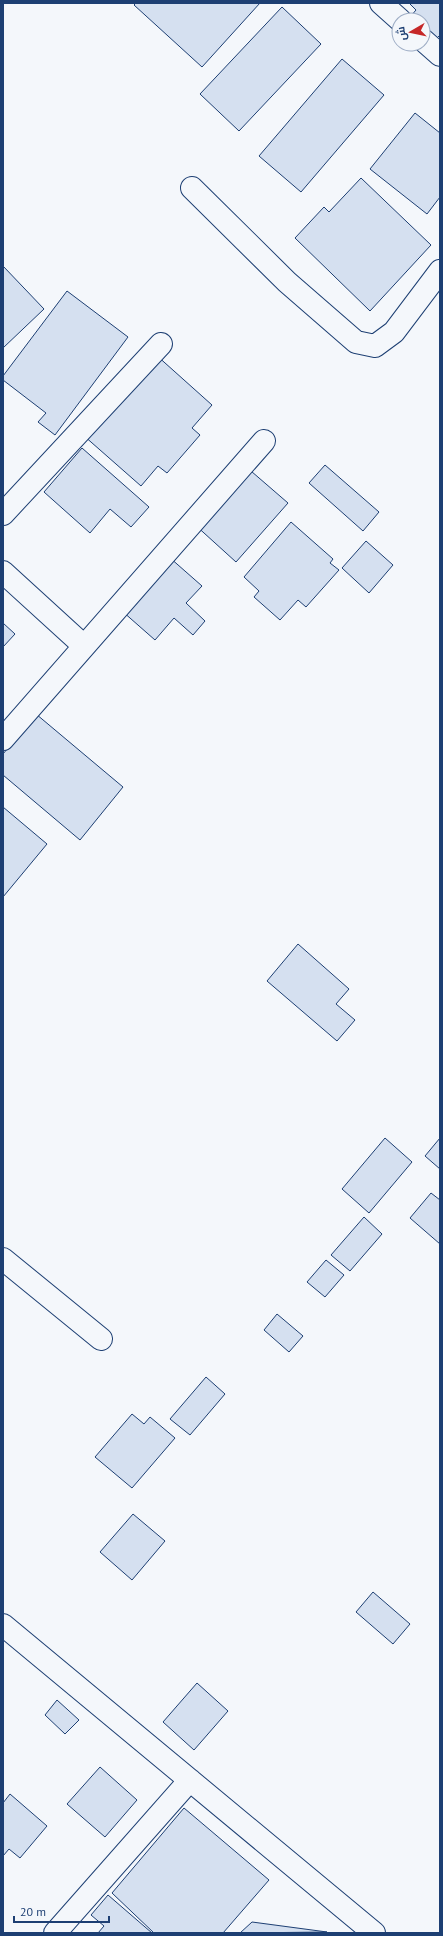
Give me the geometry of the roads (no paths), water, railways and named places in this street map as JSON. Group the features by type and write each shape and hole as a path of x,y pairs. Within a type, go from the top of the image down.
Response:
{"street":[{"path":"381,3 391,12"},
{"path":"431,47 440,55"},
{"path":"192,188 287,282 356,342 375,346 394,332 440,271"},
{"path":"3,514 161,344"},
{"path":"3,739 264,441"},
{"path":"3,572 84,646"},
{"path":"3,1259 101,1339"},
{"path":"3,1625 374,1933"},
{"path":"55,1933 190,1780"}]}
